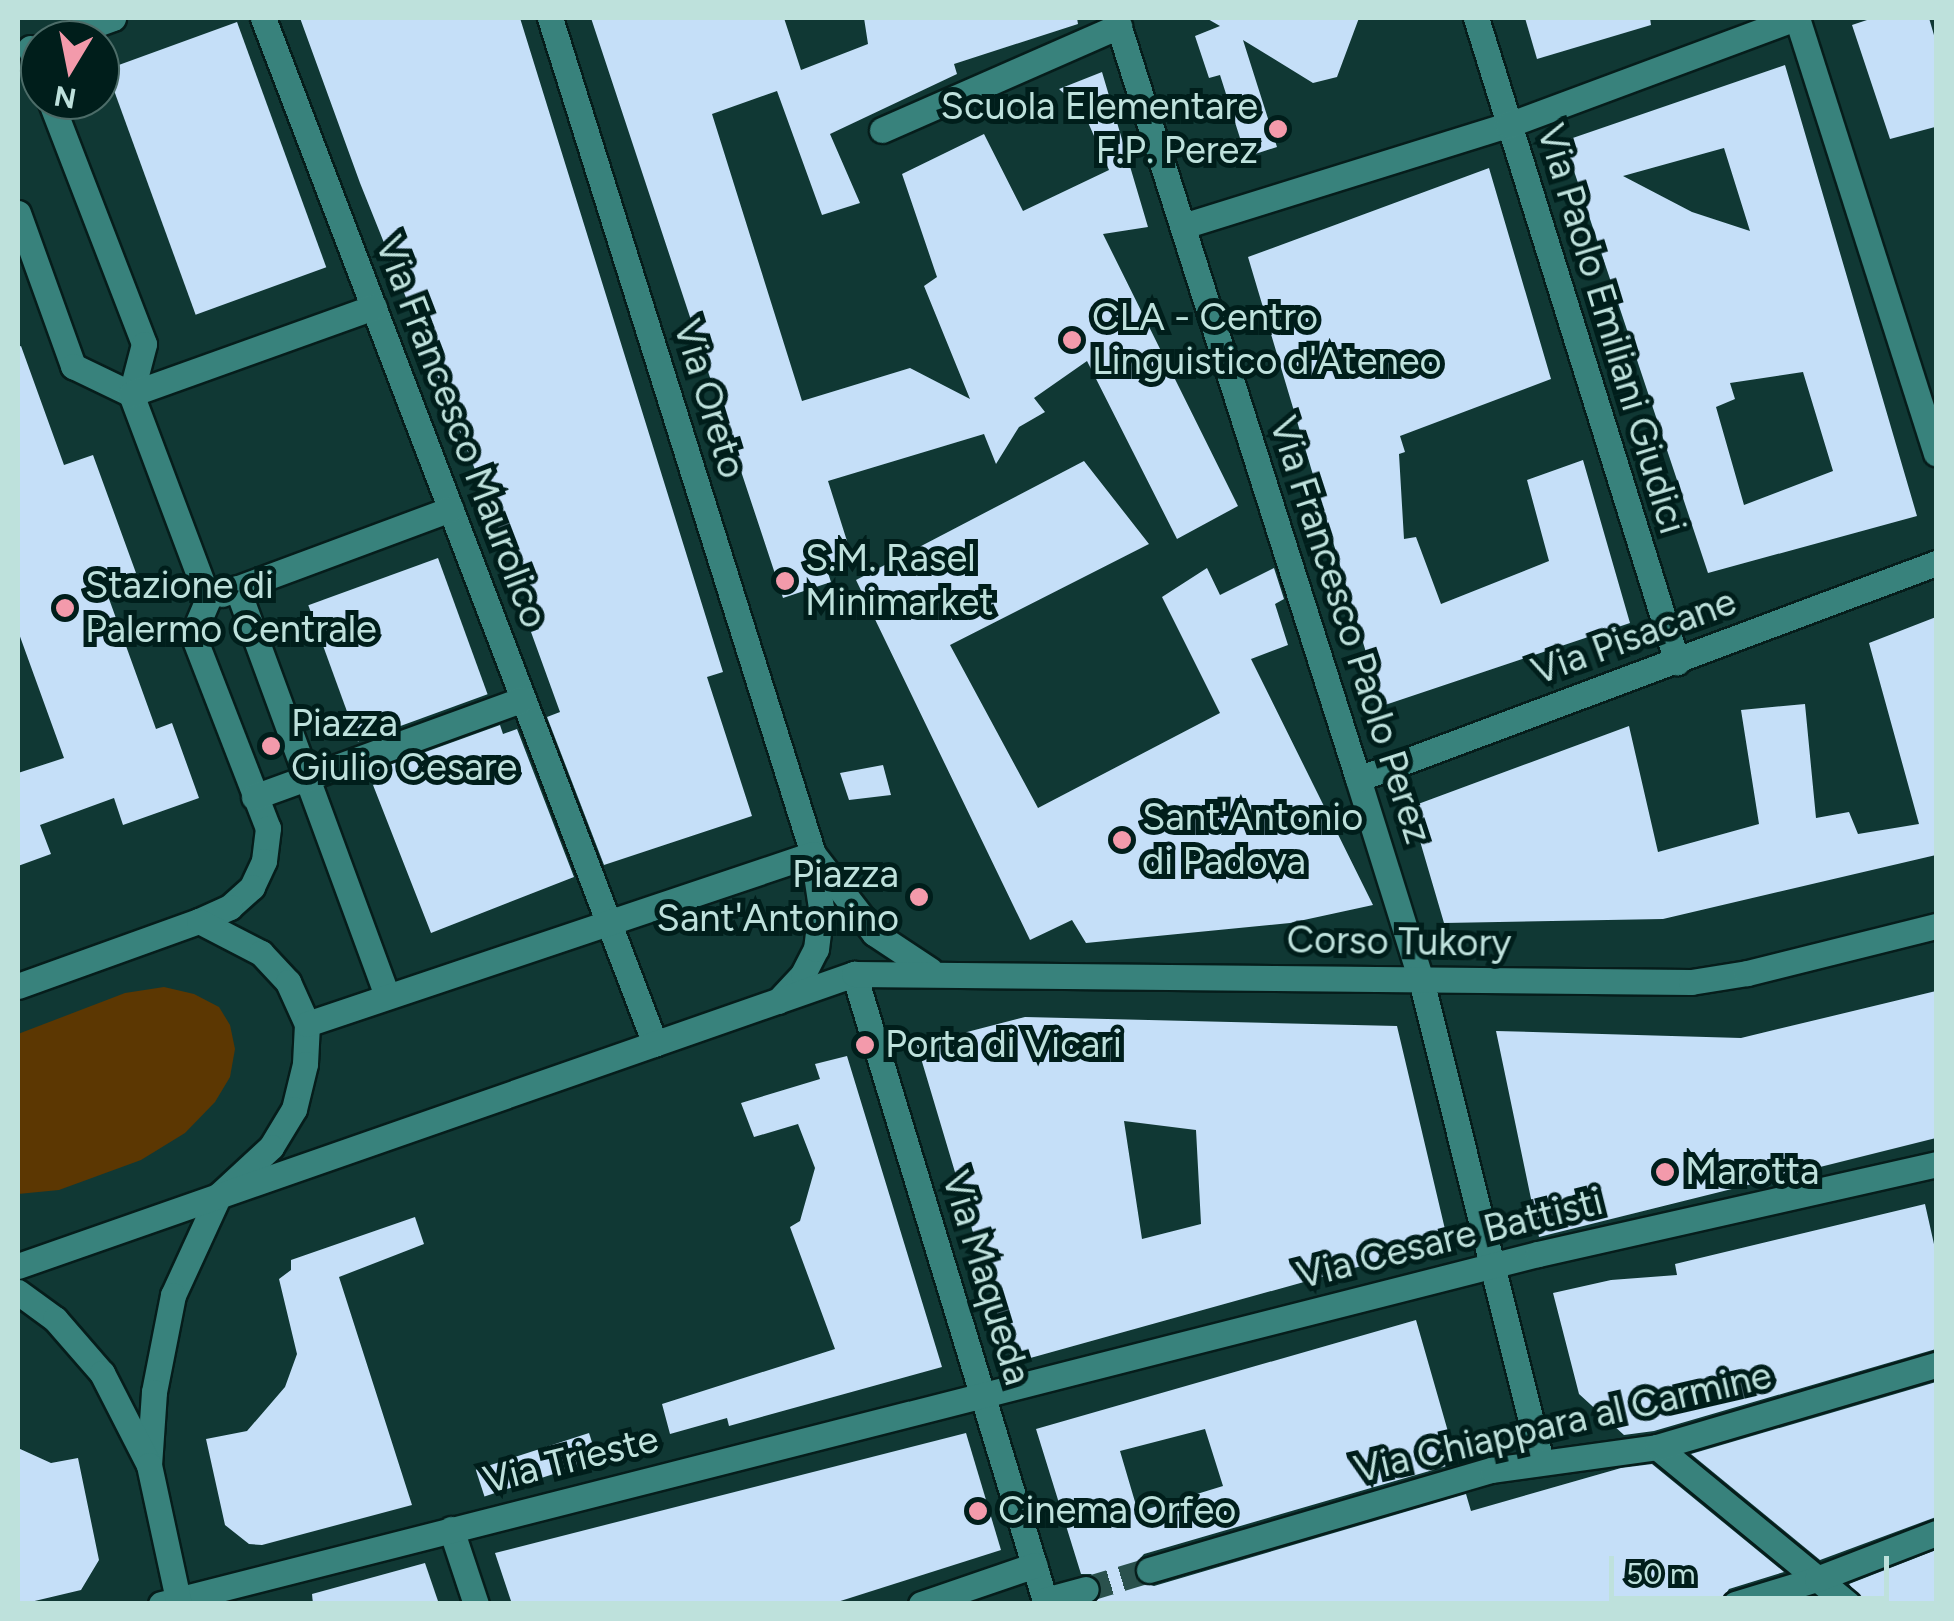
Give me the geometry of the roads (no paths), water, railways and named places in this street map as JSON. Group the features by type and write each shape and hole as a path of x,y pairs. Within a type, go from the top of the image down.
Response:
{"street":[{"name":"Via Francesco Maurolico","path":"264,18 654,1044"},
{"name":"Via Oreto","path":"550,18 812,854"},
{"name":"Via Paolo Emiliani Giudici","path":"1476,18 1676,662"},
{"path":"1183,226 1508,125 1796,18 1936,453"},
{"path":"882,130 1117,22"},
{"name":"Via Francesco Paolo Perez","path":"1117,22 1421,980 1542,1462"},
{"path":"18,986 230,907 252,887 264,862 268,828 193,635 208,600 131,394 144,344 58,120"},
{"path":"18,213 73,366 131,394 374,307"},
{"path":"208,600 451,509"},
{"name":"Via Pisacane","path":"1358,779 1936,563"},
{"path":"237,588 387,996"},
{"path":"254,797 523,699"},
{"path":"306,1024 812,854"},
{"path":"812,854 874,934 907,959 938,974"},
{"path":"778,1001 804,974 816,949 821,908 812,854"},
{"path":"173,1602 148,1465 154,1392 173,1295 219,1195 271,1147 294,1110 305,1064 306,1024 288,982 261,953 199,921"},
{"name":"Corso Tukory","path":"18,1266 854,974 1691,982 1748,973 1936,926"},
{"name":"Via Maqueda","path":"854,974 1046,1602"},
{"name":"Via Cesare Battisti","path":"982,1395 1490,1267 1936,1164"},
{"path":"18,1292 55,1319 102,1373 148,1465"},
{"name":"Via Chiappara al Carmine","path":"1149,1570 1479,1473 1657,1447 1936,1364"},
{"name":"Via Trieste","path":"173,1602 982,1395"},
{"path":"1657,1447 1848,1604"},
{"path":"451,1530 476,1604"},
{"path":"1735,1604 1817,1579 1936,1533"},
{"path":"921,1604 1035,1565"},
{"path":"1046,1602 1086,1589"}],"tunnel":[{"path":"1086,1589 1149,1570"}],"place":[{"name":"Scuola Elementare F.P. Perez","path":"1278,129"},
{"name":"CLA - Centro Linguistico d'Ateneo","path":"1072,340"},
{"name":"S.M. Rasel Minimarket","path":"785,581"},
{"name":"Stazione di Palermo Centrale","path":"65,608"},
{"name":"Piazza Giulio Cesare","path":"271,746"},
{"name":"Sant'Antonio di Padova","path":"1122,840"},
{"name":"Piazza Sant'Antonino","path":"919,897"},
{"name":"Porta di Vicari","path":"865,1045"},
{"name":"Marotta","path":"1665,1172"},
{"name":"Cinema Orfeo","path":"978,1511"}]}
